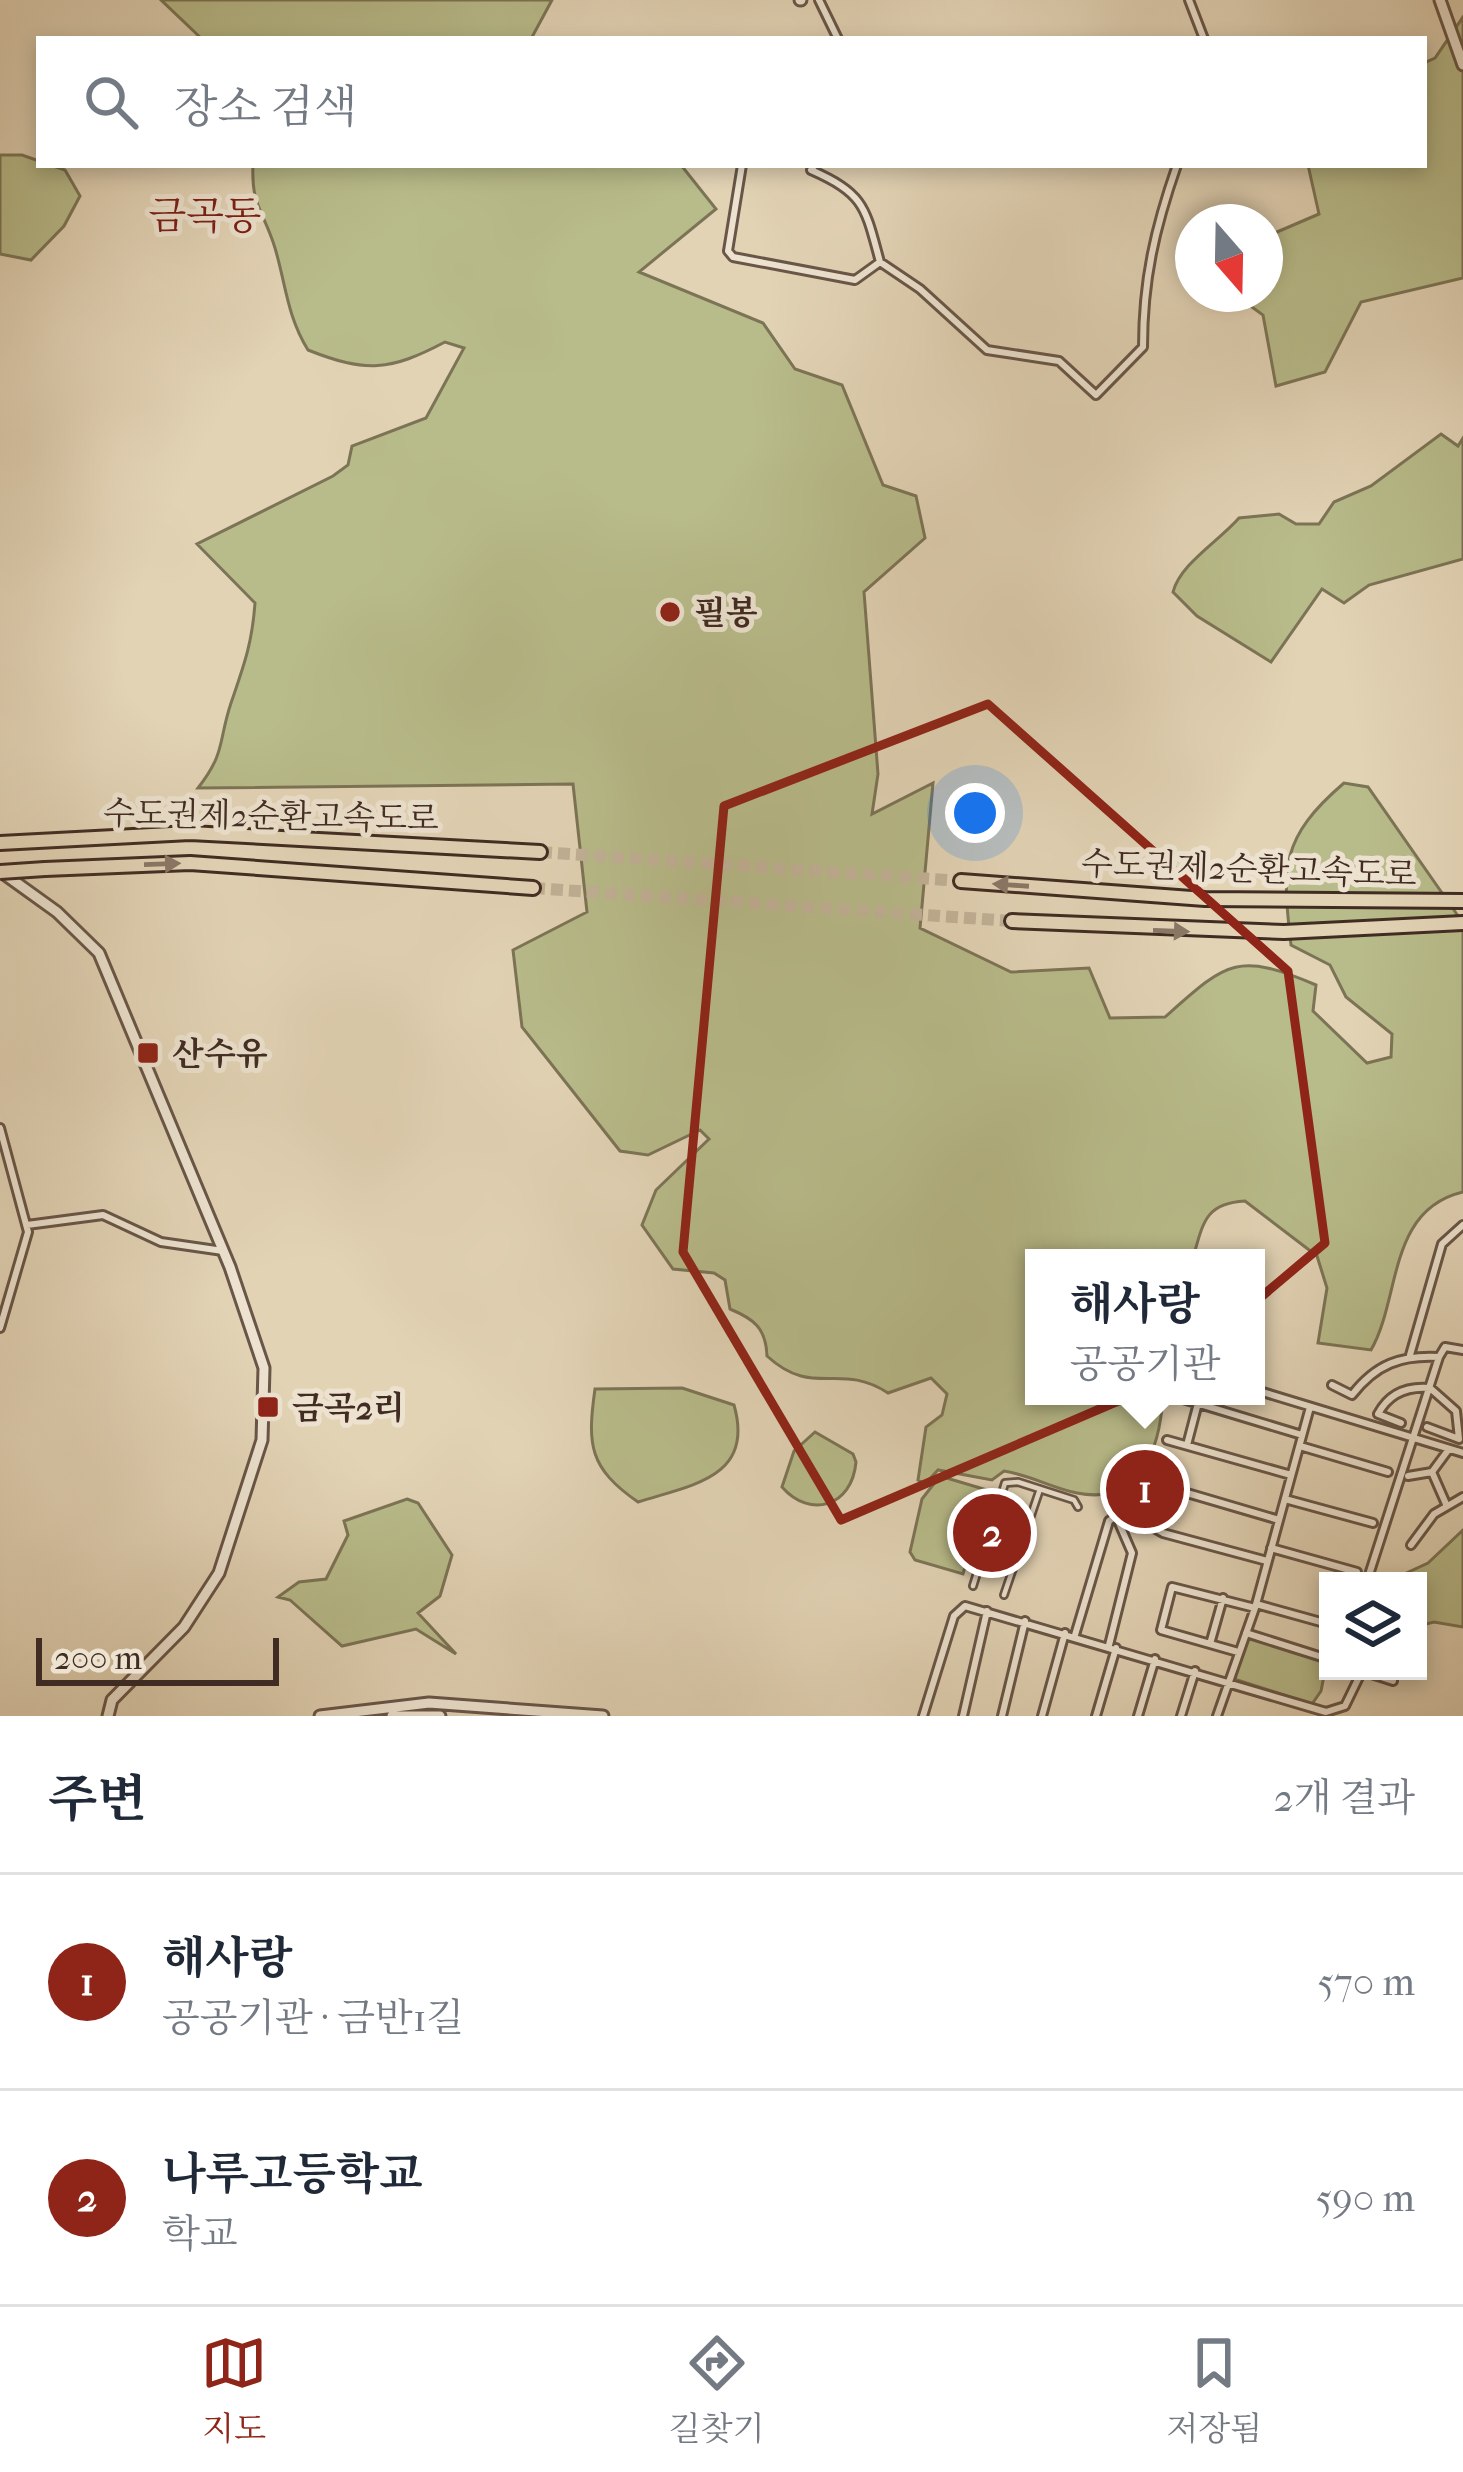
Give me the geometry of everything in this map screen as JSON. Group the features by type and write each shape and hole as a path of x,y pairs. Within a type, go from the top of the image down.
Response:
{"highway":[{"name":"수도권제2순환고속도로","path":"0,843 190,833 540,851"},
{"name":"수도권제2순환고속도로","path":"0,871 190,863 533,889"},
{"name":"수도권제2순환고속도로","path":"961,881 1204,899 1463,901"},
{"name":"수도권제2순환고속도로","path":"1012,921 1207,932 1463,923"}],"street":[{"path":"819,0 837,36"},
{"path":"1189,0 1203,36"},
{"path":"1440,0 1463,65"},
{"path":"742,168 728,251 733,257 854,280 880,262"},
{"path":"813,168 848,186 862,202 880,262 920,289 987,350 1059,361 1096,395 1143,347 1143,288 1151,240 1177,168"},
{"path":"0,871 57,912 99,953 261,1350 262,1440 213,1585 184,1627 112,1700 108,1716"},
{"path":"0,1128 27,1225 0,1328"},
{"path":"27,1225 103,1214 161,1242 223,1251"},
{"path":"1410,1355 1442,1244 1451,1230 1463,1225"},
{"path":"1370,1572 1439,1357 1445,1347 1463,1350"},
{"path":"1332,1385 1352,1395 1378,1369 1410,1355 1439,1357"},
{"path":"1401,1423 1378,1414 1384,1403 1404,1390 1430,1388 1456,1412 1459,1439 1427,1427"},
{"path":"1265,1393 1463,1454"},
{"path":"1187,1445 1197,1405"},
{"path":"1204,1405 1302,1436"},
{"path":"1217,1716 1256,1606 1310,1407"},
{"path":"1168,1440 1292,1475"},
{"path":"1300,1446 1388,1472"},
{"path":"1408,1476 1432,1472 1449,1449"},
{"path":"1432,1472 1446,1504"},
{"path":"974,1586 1005,1483 1074,1500 1078,1508"},
{"path":"1151,1520 1157,1484 1279,1520"},
{"path":"1004,1595 1040,1489"},
{"path":"1411,1545 1446,1504 1463,1497"},
{"path":"1285,1498 1373,1523"},
{"path":"1146,1502 1151,1520 1163,1533 1267,1561"},
{"path":"1075,1635 1109,1521 1116,1516 1132,1553 1096,1716"},
{"path":"1270,1548 1358,1572"},
{"path":"1239,1652 1160,1626 1174,1585 1319,1622"},
{"path":"1210,1644 1222,1598"},
{"path":"923,1716 957,1611 965,1606 1228,1681 1306,1711 1341,1709 1357,1680"},
{"path":"962,1716 987,1611"},
{"path":"1002,1716 1025,1621"},
{"path":"1042,1716 1065,1633"},
{"path":"1246,1634 1319,1656"},
{"path":"1138,1716 1155,1659"},
{"path":"1181,1716 1195,1671"},
{"path":"320,1716 429,1703 603,1716"},
{"path":"394,1716 440,1716"}],"highlighted area":[{"path":"988,704 1288,971 1325,1243 1158,1384 841,1520 683,1252 724,806"}],"green space":[{"path":"161,0 552,0 533,36 199,36"},
{"path":"1463,17 1463,278 1361,302 1325,372 1276,386 1259,312 1283,312 1283,229 1319,214 1309,168 1427,168 1427,62 1435,58"},
{"path":"0,155 22,155 36,160 36,168 65,170 80,196 64,226 31,260 0,254"},
{"path":"253,168 683,168 716,209 639,272 763,323 795,369 842,385 883,485 916,496 925,538 864,592 878,774 872,814 933,783 920,928 1011,972 1089,968 1110,1018 1165,1017 1204,984 1234,968 1249,966 1289,974 1316,985 1313,1011 1367,1063 1391,1057 1392,1034 1346,997 1330,965 1291,945 1286,895 1290,855 1307,821 1344,783 1368,787 1463,923 1463,1192 1438,1202 1408,1236 1371,1350 1318,1343 1327,1288 1317,1256 1245,1201 1214,1211 1203,1225 1196,1249 1025,1249 1025,1405 1162,1405 1151,1453 1132,1482 1099,1495 1068,1491 1004,1471 992,1480 938,1470 925,1484 918,1480 926,1427 942,1415 947,1394 931,1378 888,1393 855,1380 799,1375 767,1356 757,1326 730,1309 725,1280 714,1273 673,1269 642,1225 656,1190 709,1139 700,1130 648,1155 620,1151 522,1027 513,950 587,912 573,784 198,788 220,747 247,654 255,603 197,544 333,476 348,465 352,446 426,418 464,348 445,342 409,359 378,366 346,363 308,350 291,313"},
{"path":"1441,434 1458,446 1463,438 1463,559 1369,585 1344,603 1322,589 1271,662 1197,616 1173,592 1192,562 1239,518 1279,514 1296,524 1319,524 1334,502 1371,486"},
{"path":"682,1388 734,1405 735,1449 714,1474 638,1502 609,1478 595,1454 591,1426 595,1389"},
{"path":"815,1432 853,1454 856,1462 847,1489 838,1498 817,1505 793,1497 782,1487 794,1451"},
{"path":"940,1476 987,1490 963,1574 915,1560 910,1552 922,1499"},
{"path":"407,1499 418,1503 452,1555 440,1596 418,1613 456,1654 416,1629 342,1646 290,1600 278,1597 299,1582 326,1579 348,1535 344,1521"},
{"path":"1463,1530 1463,1627 1427,1624 1427,1572 1408,1572 1428,1563"},
{"path":"1248,1638 1319,1659 1319,1680 1323,1680 1312,1704 1234,1679"}],"tunnel":[{"path":"540,852 961,881"},
{"path":"533,888 1012,921"}],"place":[{"name":"필봉","path":"670,612"},
{"name":"산수유","path":"148,1053"},
{"name":"금곡2리","path":"268,1407"},
{"name":"해사랑","path":"1145,1489"},
{"name":"나루고등학교","path":"992,1533"}],"district":[{"name":"금곡동","path":"205,215"}]}
